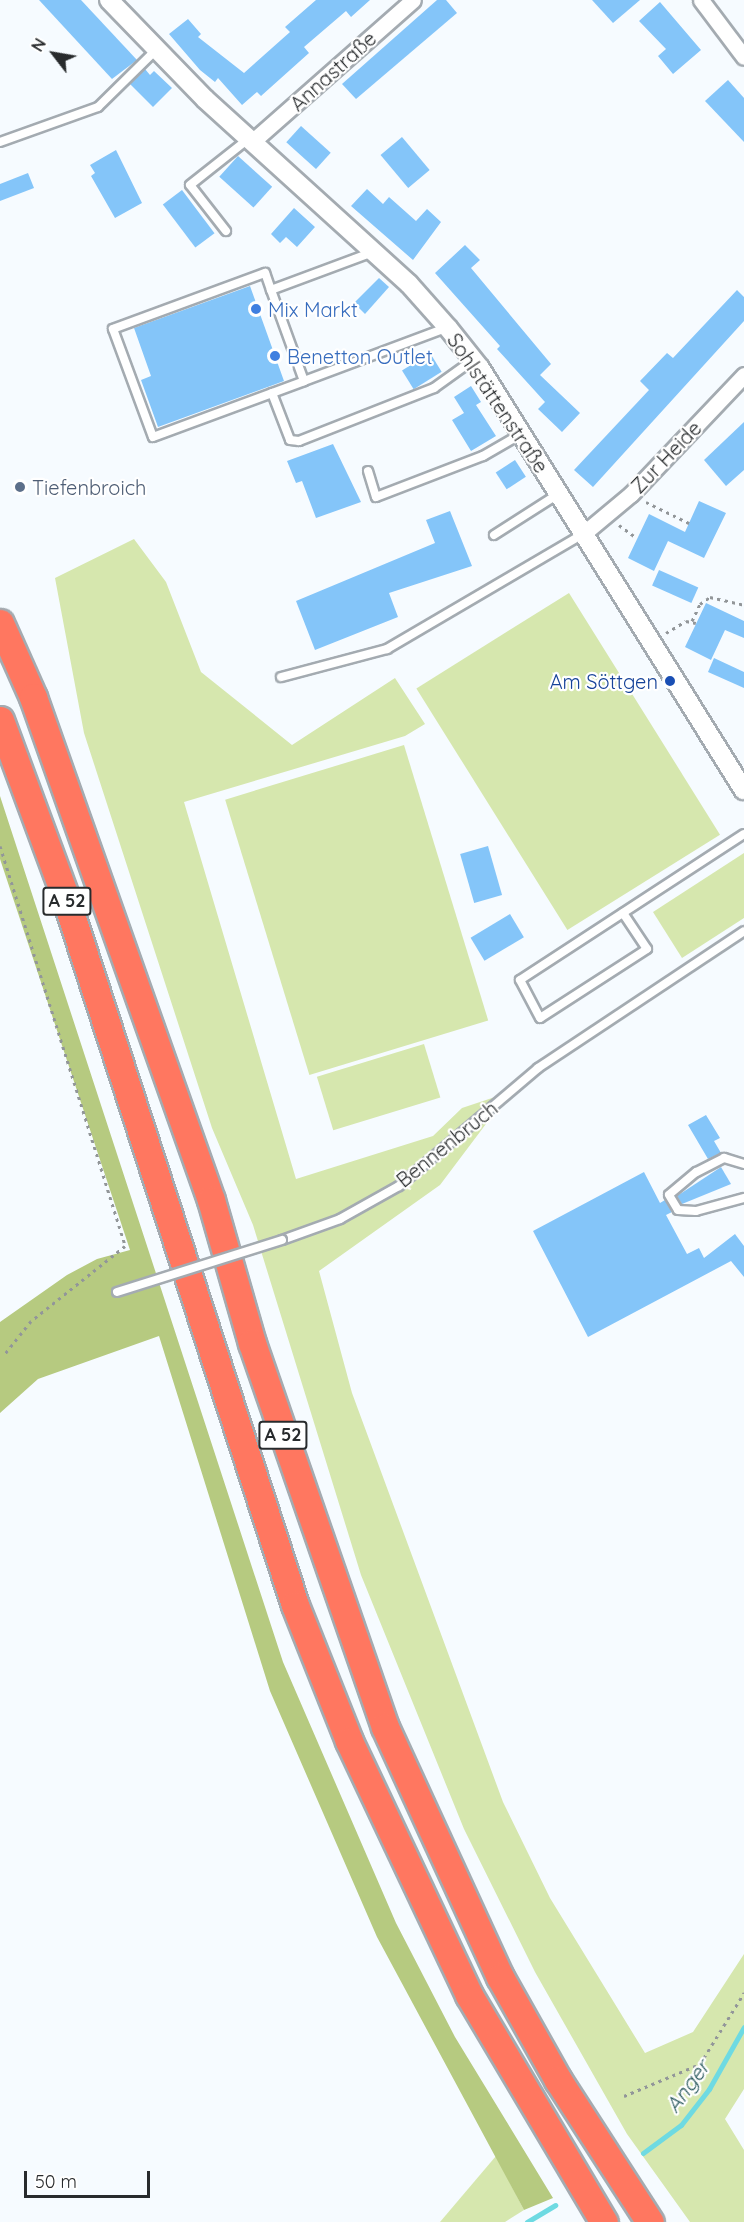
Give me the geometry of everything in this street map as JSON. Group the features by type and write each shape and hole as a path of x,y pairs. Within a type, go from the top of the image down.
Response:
{"highway":[{"name":"A 52","path":"0,623 33,697 207,1189 308,1512 385,1727 500,1977 558,2080 650,2222"},
{"name":"A 52","path":"0,720 65,896 295,1605 349,1741 469,1995 604,2222"}],"street":[{"name":"Sohlstättenstraße","path":"109,0 156,50 251,140 375,251 448,328 473,360 521,434 744,790"},
{"name":"Annastraße","path":"251,140 413,0"},
{"path":"701,0 744,57"},
{"name":"Zur Heide","path":"583,534 609,516 744,375"}],"lane":[{"path":"0,142 98,107 156,50"},
{"path":"226,231 190,185 251,140"},
{"path":"271,290 375,251"},
{"path":"304,381 265,273 113,329 153,437 448,328"},
{"path":"272,393 290,440 299,441 434,388 473,360"},
{"path":"368,471 376,497 483,456 521,434"},
{"path":"494,535 558,494"},
{"path":"281,677 387,649 583,534"},
{"path":"623,913 647,949 540,1018 520,980 744,834"},
{"name":"Bennenbruch","path":"117,1292 282,1240 340,1219 399,1186 538,1068 744,931"},
{"path":"744,1164 724,1158 696,1172 669,1195 678,1210 696,1210 744,1198"}],"path":[{"path":"631,494 689,523"},
{"path":"609,516 637,538"},
{"path":"651,641 694,622 700,604 710,597 744,605"},
{"path":"0,846 125,1246 31,1321 4,1355"},
{"path":"624,2096 700,2064 744,1993"}],"green space":[{"path":"134,539 166,582 201,672 292,745 395,678 425,724 405,736 184,802 296,1179 433,1136 462,1108 510,1092 440,1185 319,1271 352,1393 503,1802 550,1898 645,2053 693,2032 744,1954 744,2089 725,2119 744,2150 744,2222 690,2222 627,2134 535,1972 464,1829 361,1575 253,1225 212,1128 84,733 55,578"},
{"path":"569,593 720,835 567,930 416,688"},
{"path":"404,745 488,1020 309,1075 225,800"},
{"path":"0,796 283,1662 396,1923 455,2037 553,2198 524,2210 377,1937 270,1691 159,1336 38,1379 0,1413 0,1322 67,1275 97,1259 130,1250 0,859"},
{"path":"744,853 744,918 682,958 653,912"},
{"path":"424,1044 440,1098 333,1130 317,1077"},
{"path":"496,2156 524,2210 505,2222 440,2222"}],"building":[{"path":"39,0 81,0 137,60 112,79"},
{"path":"316,0 370,0 351,17 346,11 304,47 309,53 261,96 257,92 242,105 218,78 215,82 200,70 169,34 188,19 201,34 198,37 244,73 290,32 285,27"},
{"path":"437,0 446,0 457,13 356,99 342,84"},
{"path":"592,0 640,0 613,23"},
{"path":"660,2 701,50 673,74 658,56 666,49 639,21"},
{"path":"145,69 150,75 154,71 172,88 153,107 130,84"},
{"path":"728,80 744,98 744,142 705,101"},
{"path":"301,126 331,153 316,169 286,142"},
{"path":"402,137 430,170 408,188 381,155"},
{"path":"116,150 142,203 115,218 91,176 95,173 90,165"},
{"path":"238,156 272,187 253,208 219,177"},
{"path":"28,173 34,188 0,201 0,184"},
{"path":"367,189 383,204 389,197 416,221 427,209 441,222 413,260 351,206"},
{"path":"182,190 214,233 195,248 163,204"},
{"path":"294,208 315,227 297,247 286,237 280,243 271,234"},
{"path":"465,245 480,260 471,268 551,364 540,375 580,413 562,432 538,409 545,402 497,349 500,346 435,273"},
{"path":"379,278 389,287 365,314 354,303"},
{"path":"250,286 284,381 158,427 141,380 151,376 134,328"},
{"path":"737,290 744,297 744,321 593,487 574,470 649,390 640,381 667,353 673,358"},
{"path":"430,353 442,372 414,389 402,370"},
{"path":"471,386 481,402 476,405 496,436 471,451 452,420 464,413 454,397"},
{"path":"744,422 744,470 726,486 704,460"},
{"path":"333,444 361,502 316,518 302,481 296,483 287,461"},
{"path":"515,460 526,477 507,489 496,473"},
{"path":"699,501 726,513 704,558 668,541 654,571 628,558 649,514 685,532"},
{"path":"450,511 472,566 389,593 398,617 315,650 296,601 435,543 426,520"},
{"path":"659,570 698,587 691,603 652,586"},
{"path":"706,603 744,621 744,638 725,630 711,660 685,647"},
{"path":"714,658 744,672 744,688 708,672"},
{"path":"488,846 502,895 474,903 460,854"},
{"path":"510,914 524,937 484,961 471,938"},
{"path":"706,1115 720,1138 714,1141 721,1153 708,1159 688,1125"},
{"path":"721,1167 731,1184 682,1204 677,1196"},
{"path":"644,1172 660,1203 665,1200 672,1212 666,1215 687,1254 699,1248 704,1258 735,1234 744,1246 744,1277 731,1261 588,1337 533,1231"}],"waterway":[{"name":"Anger","path":"643,2153 681,2125 709,2089 744,2027"},
{"name":"Anger","path":"527,2222 555,2205"}],"place":[{"name":"Mix Markt","path":"256,309"},
{"name":"Benetton Outlet","path":"275,356"},
{"name":"Tiefenbroich","path":"20,487"},
{"name":"Am Söttgen","path":"670,681"}]}
